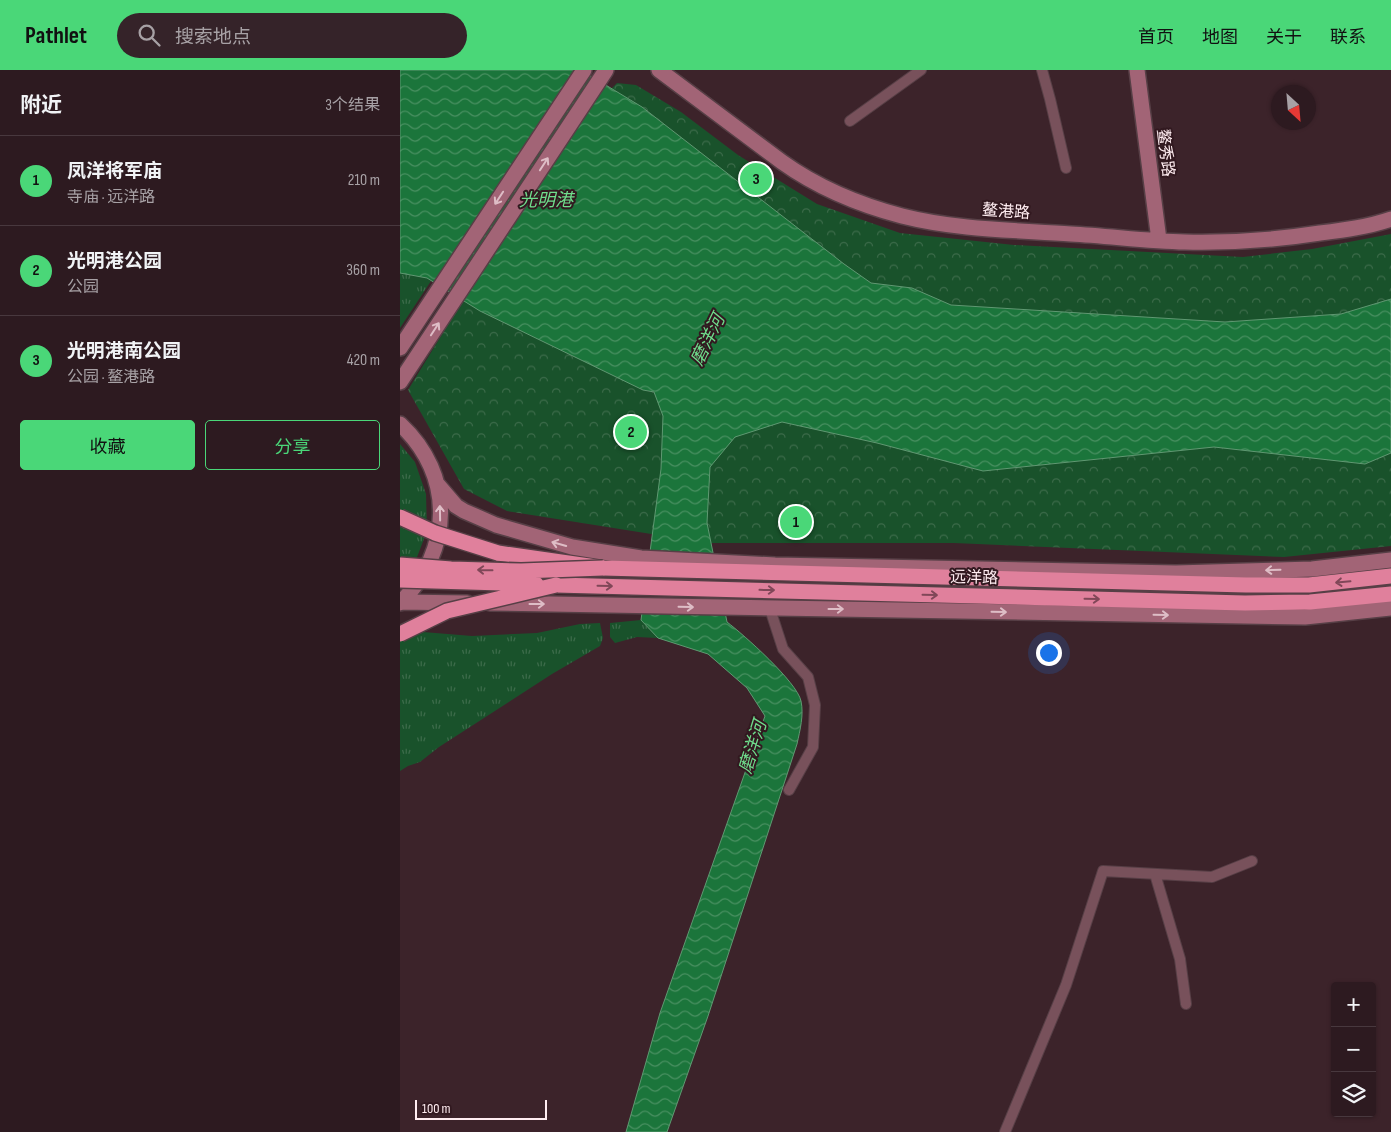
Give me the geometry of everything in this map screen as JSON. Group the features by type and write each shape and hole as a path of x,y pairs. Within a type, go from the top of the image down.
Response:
{"highway":[{"path":"400,517 435,533 498,553 603,568"},
{"path":"400,565 451,570 521,571 603,568"},
{"name":"远洋路","path":"603,568 1246,585 1309,585 1391,576"},
{"path":"403,580 556,585"},
{"path":"400,634 447,611 556,585"},
{"name":"远洋路","path":"556,585 1245,602 1310,602 1391,594"}],"main road":[{"path":"400,348 584,70"},
{"name":"鳌港路","path":"659,70 791,169 837,193 882,210 926,221 970,227 1216,242 1332,232 1391,219"},
{"name":"鳌秀路","path":"1137,70 1159,240"},
{"path":"404,376 605,72"},
{"path":"400,424 410,433 432,466 438,485 441,517 436,549 422,578 401,603"},
{"path":"438,485 456,506 496,525 572,547 641,558 775,565 1176,573 1312,569 1391,560"},
{"path":"401,603 1305,617 1391,608"}],"street":[{"path":"850,121 921,70"},
{"path":"1042,70 1066,168"},
{"path":"770,609 783,649 808,677 815,705 813,747 789,790"},
{"path":"1004,1132 1066,985 1103,871 1212,877 1252,861"},
{"path":"1155,874 1180,959 1186,1004"}],"green space":[{"path":"617,83 636,85 681,112 738,155 817,204 900,233 1014,245 1243,257 1312,249 1391,234 1391,299 1341,314 1225,322 951,305 912,288 871,283 642,107 611,89"},
{"path":"400,273 427,278 431,281 400,328"},
{"path":"463,300 480,311 643,390 877,443 983,471 1214,447 1365,464 1391,453 1391,546 1284,557 954,543 708,543 507,511 464,489 408,390"},
{"path":"400,444 415,462 426,494 427,531 414,565 400,583"},
{"path":"641,620 658,638 637,637 615,643 610,637 610,623"},
{"path":"600,623 603,638 600,646 552,674 439,747 420,762 400,771 400,639 423,632 472,636 537,633 580,624"}],"water":[{"name":"光明港","path":"400,70 581,70 642,107 871,283 912,288 951,305 1225,322 1341,314 1391,299 1391,453 1365,464 1214,447 983,471 877,443 782,422 735,437 710,467 707,523 727,622 757,648 790,682 801,701 802,717 797,744 708,1016 667,1132 626,1132 660,1013 765,716 747,688 708,654 658,638 641,620 661,469 663,416 654,392 643,390 480,311 427,278 400,273"}],"pier":[{"path":"645,566 719,568 725,601 641,601"}],"place":[{"name":"光明港南公园","path":"756,179"},
{"name":"光明港公园","path":"631,432"},
{"name":"凤洋将军庙","path":"796,522"}],"water label":[{"name":"磨洋河","path":"708,340"},
{"name":"磨洋河","path":"753,747"}]}
